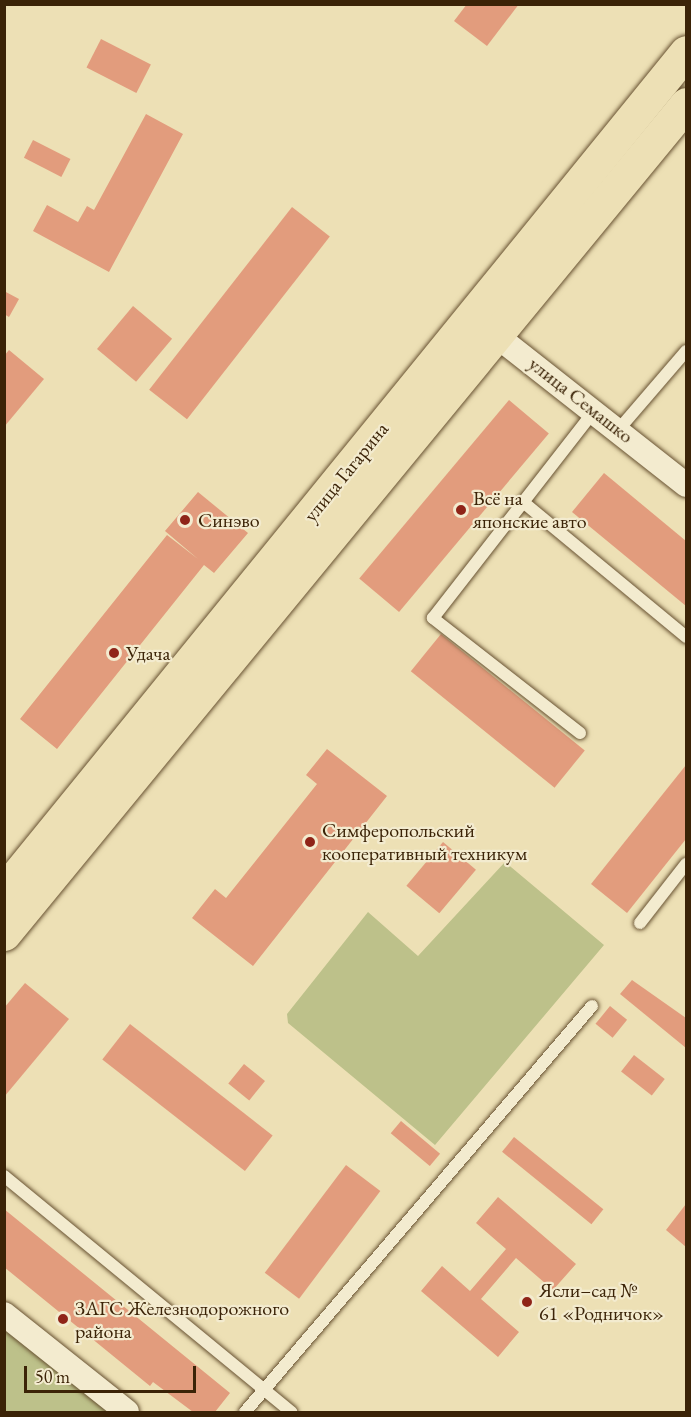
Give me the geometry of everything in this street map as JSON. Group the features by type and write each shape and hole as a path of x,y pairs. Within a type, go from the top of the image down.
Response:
{"main road":[{"name":"улица Гагарина","path":"4,934 485,326 687,52"},
{"name":"улица Гагарина","path":"4,891 485,326 687,104"}],"street":[{"name":"улица Семашко","path":"485,326 595,410 687,485"},
{"path":"4,1314 127,1413"}],"lane":[{"path":"619,429 687,351"},
{"path":"580,733 433,618 595,410"},
{"path":"523,502 687,637"},
{"path":"640,923 687,864"},
{"path":"245,1413 592,1006"},
{"path":"4,1176 291,1413"}],"green space":[{"path":"505,862 604,945 435,1145 288,1023 287,1014 368,912 418,956"},
{"path":"5,1322 114,1412 5,1412"}],"building":[{"path":"467,4 519,4 487,46 454,21"},
{"path":"101,39 151,64 136,93 86,68"},
{"path":"146,114 183,134 109,272 33,231 47,205 78,222 87,206 94,210"},
{"path":"33,140 70,159 61,177 24,158"},
{"path":"292,207 330,237 187,419 149,390"},
{"path":"4,291 19,299 9,317 4,314"},
{"path":"133,306 172,339 136,382 97,349"},
{"path":"9,350 44,379 4,427 4,356"},
{"path":"509,400 549,433 399,612 359,578"},
{"path":"604,473 686,541 686,606 572,512"},
{"path":"198,492 248,533 214,573 204,565 57,749 20,719 167,535 198,559 165,531"},
{"path":"441,634 585,750 555,788 411,671"},
{"name":"Симферопольский кооперативный техникум","path":"327,749 387,796 253,966 192,918 215,889 226,898 317,784 306,775"},
{"path":"686,765 686,839 627,913 591,884"},
{"path":"443,842 476,870 439,913 406,886"},
{"path":"632,980 686,1018 686,1048 620,994"},
{"path":"25,983 69,1019 4,1097 4,1008"},
{"path":"610,1006 627,1020 613,1038 596,1024"},
{"path":"130,1024 273,1135 245,1171 102,1059"},
{"path":"634,1055 665,1079 652,1096 621,1072"},
{"path":"244,1064 265,1081 249,1100 228,1083"},
{"path":"401,1121 440,1154 430,1166 391,1133"},
{"path":"514,1137 603,1209 591,1224 502,1152"},
{"path":"346,1165 380,1191 299,1299 265,1273"},
{"path":"498,1197 576,1264 553,1290 516,1258 481,1299 519,1332 498,1357 421,1291 442,1266 470,1291 506,1249 476,1223"},
{"path":"686,1204 686,1247 666,1230"},
{"path":"4,1209 230,1393 215,1412 193,1412 153,1382 150,1386 4,1267"}],"place":[{"name":"Всё на японские авто","path":"461,510"},
{"name":"Синэво","path":"185,520"},
{"name":"Удача","path":"114,653"},
{"name":"Симферопольский кооперативный техникум","path":"310,842"},
{"name":"Ясли–сад № 61 «Родничок»","path":"527,1302"},
{"name":"ЗАГС Железнодорожного района","path":"63,1319"}]}
